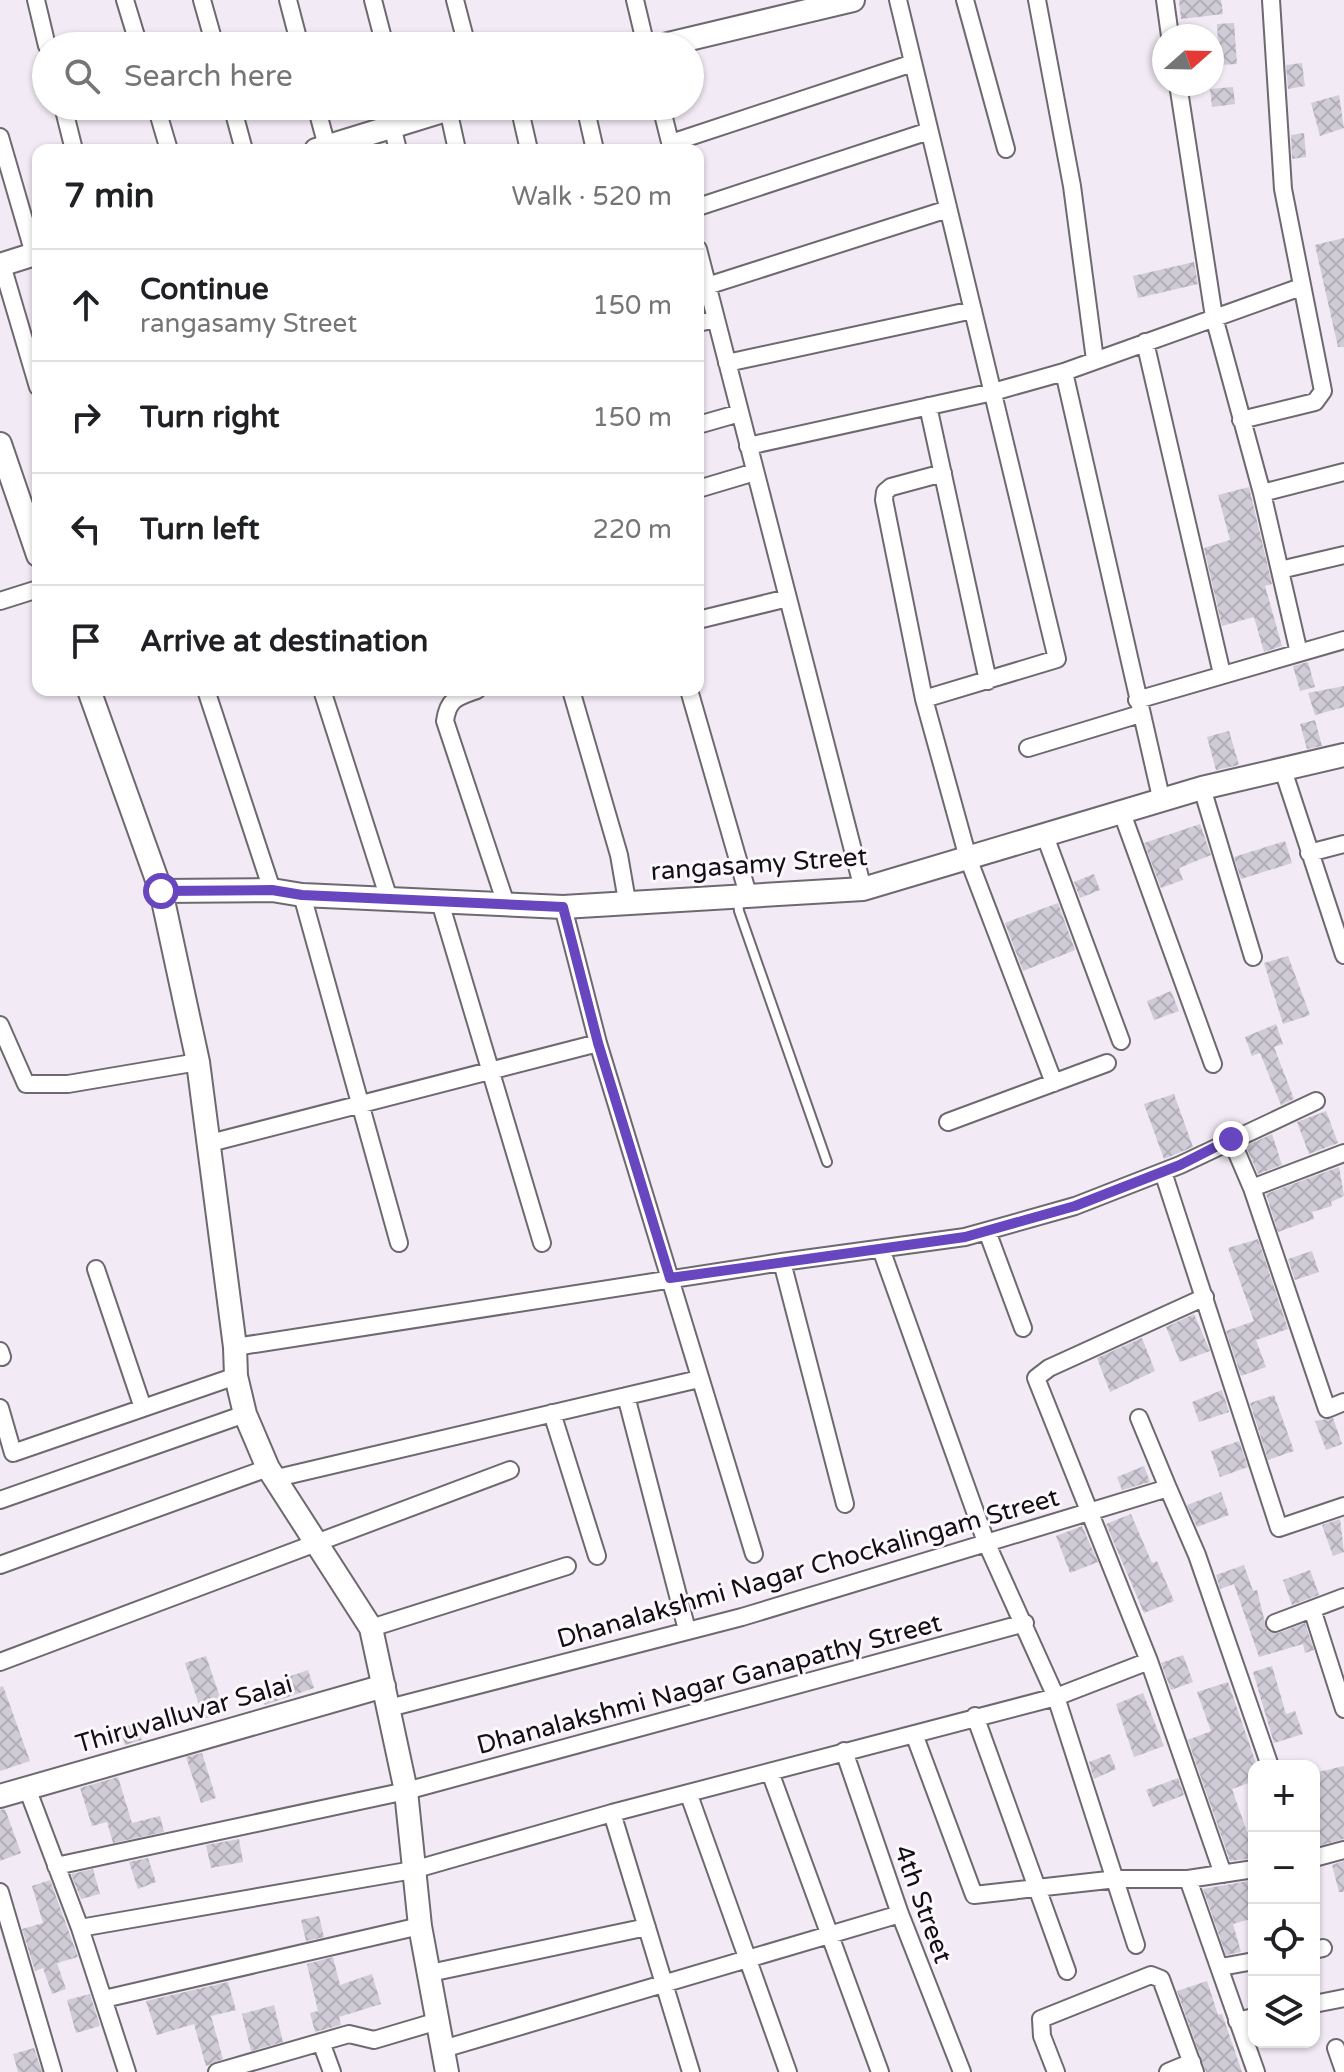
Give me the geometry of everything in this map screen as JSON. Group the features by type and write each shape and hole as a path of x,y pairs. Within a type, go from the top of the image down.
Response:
{"street":[{"path":"36,0 44,32"},
{"path":"125,0 135,32"},
{"path":"202,0 211,32"},
{"path":"288,0 296,32"},
{"path":"373,0 381,32"},
{"path":"455,0 463,32"},
{"path":"635,0 643,32"},
{"path":"704,36 853,0"},
{"path":"898,0 1057,659 924,699"},
{"path":"965,0 1006,149"},
{"path":"1037,0 1072,186 1095,360"},
{"path":"1165,0 1168,24"},
{"path":"1241,420 1315,402 1322,396 1323,386 1283,189 1271,0"},
{"path":"678,144 913,63"},
{"path":"1180,96 1214,317 1262,493 1299,653"},
{"path":"66,120 72,144"},
{"path":"160,120 167,144"},
{"path":"236,120 242,144"},
{"path":"319,120 323,144"},
{"path":"336,144 395,120"},
{"path":"398,144 400,120"},
{"path":"454,120 456,144"},
{"path":"522,120 528,144"},
{"path":"588,120 594,144"},
{"path":"665,120 671,144"},
{"path":"704,205 929,131"},
{"path":"0,137 32,240"},
{"path":"707,286 948,209"},
{"path":"32,254 1,265 32,367"},
{"path":"704,274 863,889"},
{"path":"748,446 993,392 1064,372 1301,287"},
{"path":"727,363 973,310"},
{"path":"704,322 716,319"},
{"path":"1145,342 1222,674"},
{"path":"1064,372 1162,802"},
{"path":"928,406 988,681"},
{"path":"704,423 740,413"},
{"path":"0,444 32,533"},
{"path":"704,487 755,472"},
{"path":"1262,493 1344,472"},
{"path":"943,473 885,492 924,699 968,858 1054,1083"},
{"path":"1280,570 1344,555"},
{"path":"0,601 32,591"},
{"path":"704,619 788,598"},
{"path":"1028,748 1222,674 1344,640"},
{"path":"91,696 161,891 198,1062 235,1347 236,1376 245,1414 272,1473 371,1628 406,1791 420,1926 447,2072"},
{"path":"208,696 272,890"},
{"path":"324,696 389,899"},
{"path":"459,696 447,706 445,721 506,904"},
{"path":"573,696 619,855 627,901"},
{"path":"691,696 744,898"},
{"name":"rangasamy Street","path":"161,891 272,890 302,895 563,907 863,889 1202,788 1344,755"},
{"path":"1283,770 1342,946"},
{"path":"1202,788 1253,957"},
{"path":"1122,813 1213,1064"},
{"path":"1045,836 1121,1041"},
{"path":"1309,853 1344,844"},
{"path":"302,895 399,1243"},
{"path":"440,902 542,1243"},
{"path":"563,907 598,1043 754,1554"},
{"path":"0,1025 26,1084 68,1084 198,1062"},
{"path":"210,1143 598,1043"},
{"path":"948,1122 1107,1063"},
{"path":"235,1347 987,1231 1075,1206 1163,1172 1316,1101"},
{"path":"1231,1139 1252,1188 1327,1409 1344,1402"},
{"path":"1252,1188 1344,1153"},
{"path":"1163,1172 1279,1528 1344,1506"},
{"path":"987,1231 1023,1328"},
{"path":"881,1249 986,1542 1056,1697 1136,1945"},
{"path":"782,1262 845,1504"},
{"path":"96,1269 143,1408"},
{"path":"1205,1297 1037,1375 1149,1661 1223,1874"},
{"path":"0,1408 13,1453 236,1376"},
{"path":"0,1565 272,1473 699,1379"},
{"path":"626,1396 687,1630"},
{"path":"552,1413 597,1556"},
{"path":"0,1500 245,1414"},
{"path":"1139,1418 1197,1555 1268,1760"},
{"path":"0,1662 510,1470"},
{"name":"Dhanalakshmi Nagar Chockalingam Street","path":"387,1697 742,1617 1168,1488"},
{"path":"371,1628 567,1566"},
{"path":"1275,1623 1344,1597"},
{"path":"1312,1609 1344,1709"},
{"name":"Dhanalakshmi Nagar Ganapathy Street","path":"56,1866 406,1791 1025,1623"},
{"path":"80,1928 413,1870 612,1813 1056,1697 1149,1661"},
{"name":"Thiruvalluvar Salai","path":"0,1796 387,1697"},
{"path":"975,1716 1067,1971"},
{"path":"914,1734 974,1895 1117,1879 1188,1879 1248,1870"},
{"name":"4th Street","path":"844,1751 900,1914 962,2072"},
{"path":"770,1772 880,2072"},
{"path":"27,1788 80,1928 127,2072"},
{"path":"689,1795 788,2072"},
{"path":"612,1813 691,2072"},
{"path":"1320,1856 1344,1850"},
{"path":"1188,1879 1221,1967 1246,2019 1256,2072"},
{"path":"0,1892 53,2072"},
{"path":"443,2049 900,1914"},
{"path":"104,1999 420,1926"},
{"path":"430,1973 647,1927"},
{"path":"1221,1967 1248,1962"},
{"path":"1056,2072 1042,2036 1041,2019 1151,1975 1161,1979 1194,2067 1168,2072"},
{"path":"1320,2003 1344,1998"},
{"path":"217,2072 355,2033 374,2040 438,2021"},
{"path":"321,2042 332,2072"},
{"path":"1336,2048 1344,2071"}],"lane":[{"path":"744,898 739,911 827,1162"}],"building":[{"path":"1179,0 1221,0 1223,14 1181,19"},
{"path":"1234,23 1237,64 1224,65 1224,24 1217,24"},
{"path":"1302,63 1305,86 1288,89 1286,65"},
{"path":"1233,87 1235,104 1212,107 1211,96 1224,96 1224,88"},
{"path":"1339,95 1344,128 1320,136 1311,103"},
{"path":"1304,133 1306,157 1292,159 1291,135"},
{"path":"1344,238 1344,347 1338,347 1315,245"},
{"path":"1194,262 1198,284 1138,298 1133,276"},
{"path":"1249,487 1272,584 1265,586 1282,646 1264,652 1254,617 1222,626 1204,548 1230,540 1218,495"},
{"path":"1308,662 1315,687 1300,691 1293,666"},
{"path":"1344,686 1344,707 1315,715 1308,693"},
{"path":"1315,720 1322,746 1307,749 1300,724"},
{"path":"1229,731 1239,765 1216,770 1207,737"},
{"path":"1200,824 1211,855 1179,868 1183,880 1161,888 1144,843"},
{"path":"1285,841 1292,863 1241,879 1234,857"},
{"path":"1094,874 1100,890 1080,898 1074,882"},
{"path":"1058,903 1075,950 1023,971 1005,923"},
{"path":"1288,956 1310,1015 1283,1024 1264,963"},
{"path":"1171,991 1179,1011 1154,1020 1147,1001"},
{"path":"1276,1024 1283,1044 1274,1047 1294,1099 1281,1105 1260,1053 1252,1056 1245,1037"},
{"path":"1174,1094 1193,1147 1164,1159 1144,1104"},
{"path":"1326,1111 1338,1143 1309,1154 1297,1122"},
{"path":"1272,1134 1282,1165 1258,1174 1246,1146"},
{"path":"1339,1167 1344,1196 1331,1202 1332,1206 1312,1212 1314,1219 1278,1232 1266,1194"},
{"path":"1258,1239 1288,1329 1256,1340 1266,1367 1241,1376 1226,1331 1254,1321 1228,1248"},
{"path":"1312,1251 1319,1272 1295,1280 1288,1259"},
{"path":"1194,1314 1210,1351 1180,1362 1166,1327"},
{"path":"1142,1338 1155,1371 1110,1392 1097,1358"},
{"path":"1222,1390 1229,1412 1199,1422 1192,1402"},
{"path":"1274,1395 1294,1451 1268,1460 1250,1403"},
{"path":"1333,1418 1342,1444 1326,1450 1315,1421"},
{"path":"1239,1441 1248,1467 1220,1477 1211,1451"},
{"path":"1144,1466 1150,1482 1122,1490 1117,1477"},
{"path":"1221,1492 1229,1515 1197,1527 1187,1505"},
{"path":"1131,1514 1152,1563 1157,1561 1174,1601 1144,1613 1106,1524"},
{"path":"1340,1519 1344,1552 1333,1556 1322,1525"},
{"path":"1082,1526 1098,1562 1070,1573 1056,1536"},
{"path":"1244,1565 1253,1591 1257,1590 1267,1631 1278,1633 1305,1623 1314,1650 1305,1653 1303,1644 1259,1657 1234,1584 1220,1589 1216,1575"},
{"path":"1310,1570 1319,1595 1292,1605 1283,1580"},
{"path":"1183,1655 1193,1682 1171,1690 1161,1663"},
{"path":"206,1656 225,1712 204,1719 185,1663"},
{"path":"1272,1666 1286,1714 1295,1711 1303,1734 1274,1743 1253,1672"},
{"path":"308,1670 314,1688 265,1705 259,1687"},
{"path":"1228,1682 1255,1760 1248,1760 1248,1783 1232,1789 1248,1832 1248,1859 1230,1861 1188,1740 1211,1731 1197,1692"},
{"path":"3,1686 30,1761 0,1771 0,1687"},
{"path":"1143,1693 1164,1746 1134,1757 1116,1704"},
{"path":"136,1723 142,1740 125,1745 120,1728"},
{"path":"202,1753 216,1798 201,1803 186,1757"},
{"path":"1110,1754 1116,1769 1094,1779 1089,1762"},
{"path":"1344,1766 1344,1839 1320,1845 1320,1832 1320,1772"},
{"path":"118,1777 132,1823 160,1816 164,1832 113,1843 107,1822 92,1826 80,1788"},
{"path":"1178,1778 1184,1795 1153,1807 1146,1790"},
{"path":"5,1809 21,1853 0,1861 0,1810"},
{"path":"239,1839 243,1862 211,1868 206,1845"},
{"path":"148,1858 156,1882 138,1889 129,1862"},
{"path":"1344,1861 1344,1892 1339,1892 1332,1865"},
{"path":"93,1869 100,1894 81,1899 71,1874"},
{"path":"50,1880 78,1957 57,1963 66,1989 52,1994 43,1968 35,1971 22,1929 43,1923 32,1886"},
{"path":"1248,1881 1248,1920 1233,1924 1241,1952 1226,1955 1203,1889"},
{"path":"319,1916 324,1937 306,1941 301,1920"},
{"path":"333,1957 340,1985 372,1974 381,2004 339,2017 341,2025 315,2032 310,2013 318,2011 307,1964"},
{"path":"1207,1981 1242,2072 1206,2072 1177,1991"},
{"path":"228,1982 236,2010 211,2016 223,2059 206,2066 194,2024 157,2035 146,2001"},
{"path":"90,1994 100,2026 76,2033 67,2000"},
{"path":"274,2005 283,2042 251,2051 242,2014"},
{"path":"34,2048 42,2072 18,2072 13,2054"}],"route":[{"path":"161,891 272,890 302,895 563,907 598,1043 670,1278 965,1237 1075,1206 1180,1165 1231,1139"}]}
